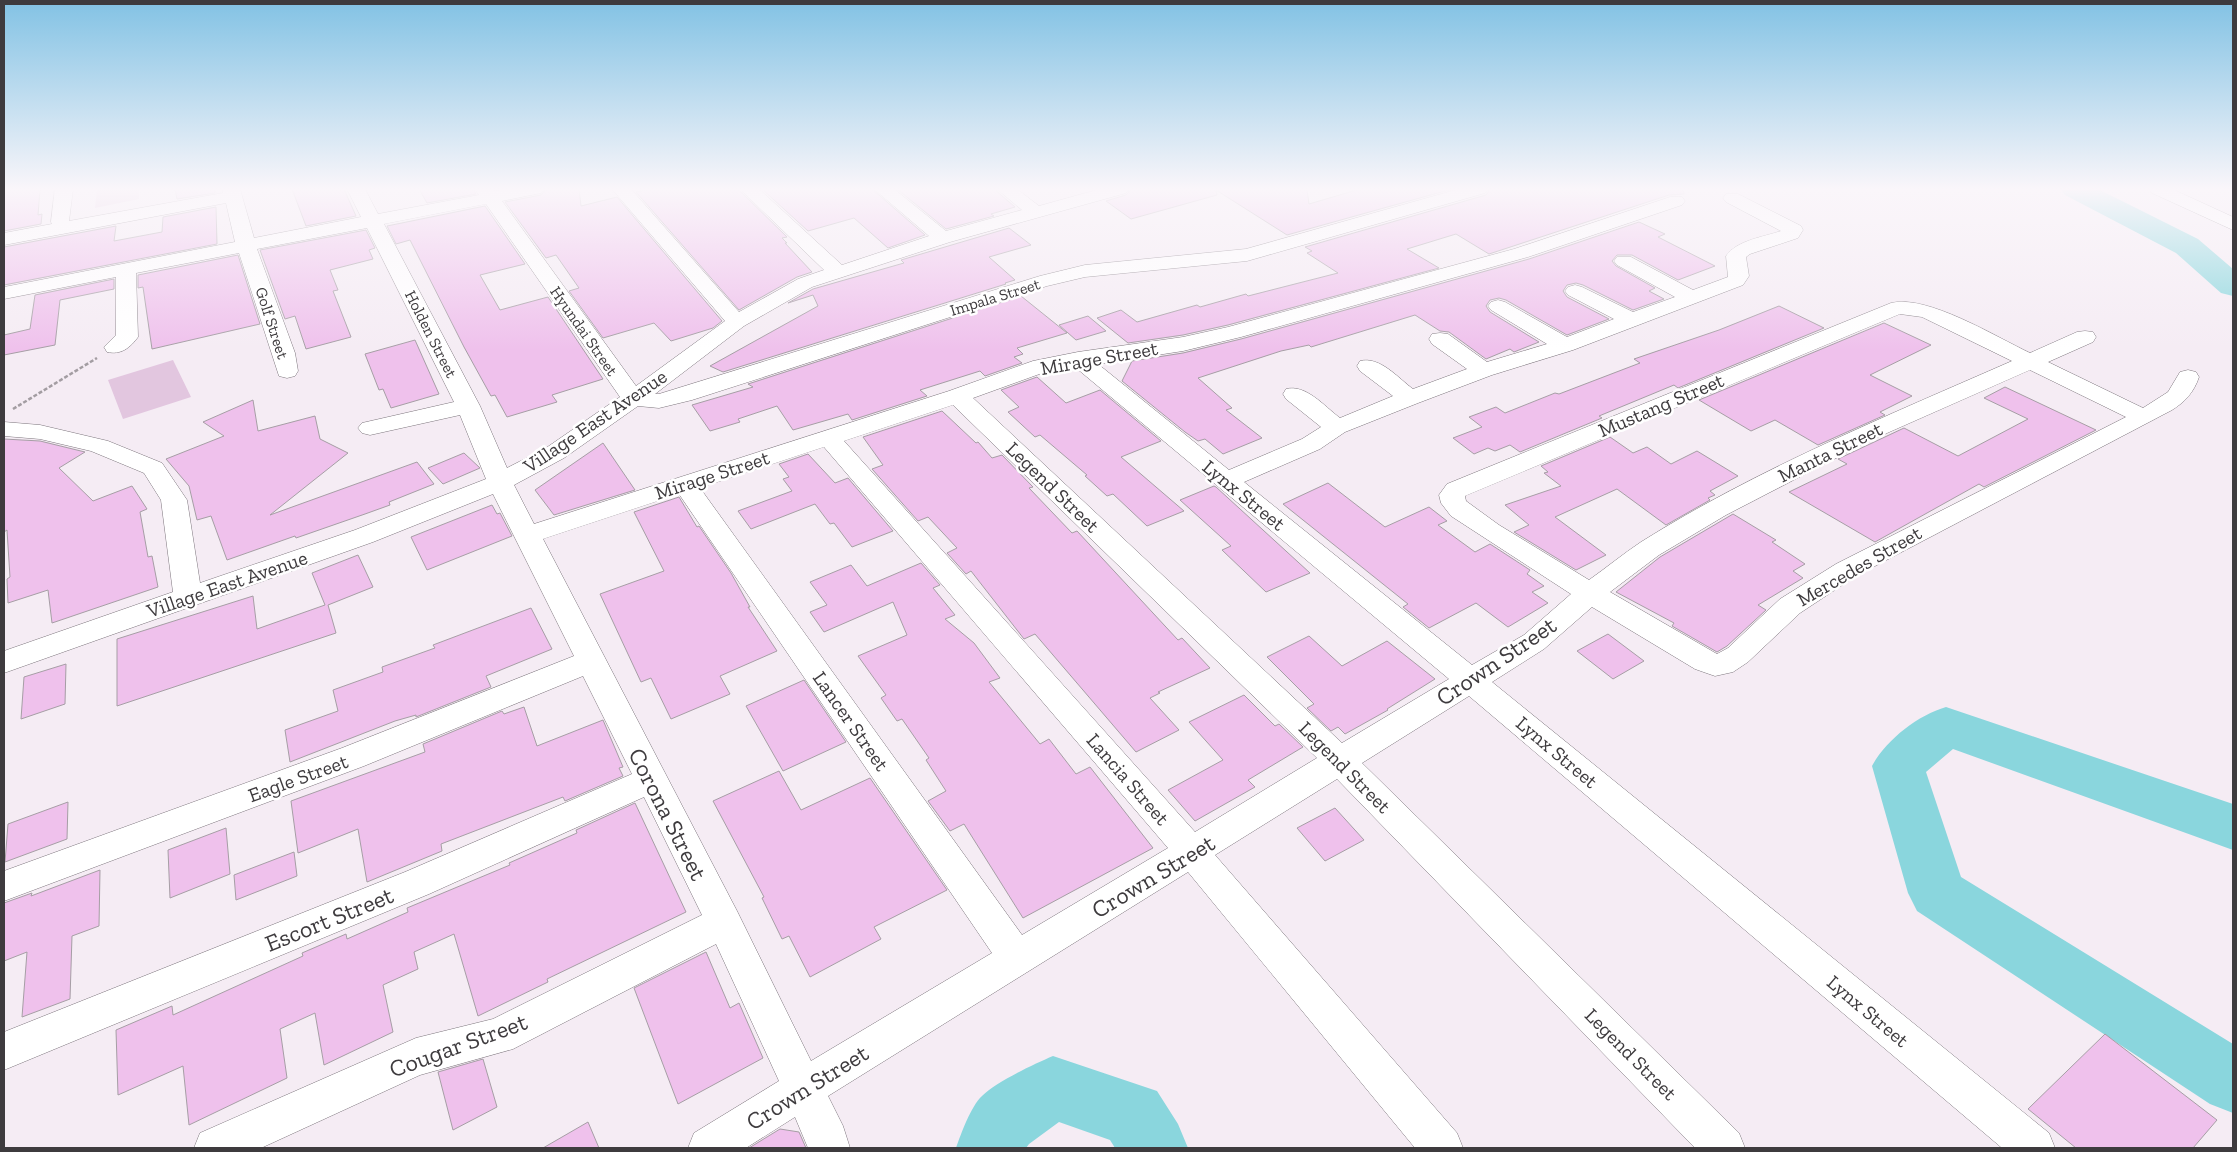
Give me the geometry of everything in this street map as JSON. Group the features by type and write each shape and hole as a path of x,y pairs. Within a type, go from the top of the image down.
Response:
{"street":[{"name":"Golf Street","path":"245,243 284,353 287,371"},
{"path":"4,292 262,243"},
{"name":"Holden Street","path":"385,243 468,406 500,482"},
{"name":"Hyundai Street","path":"522,243 633,399"},
{"path":"668,243 737,322"},
{"path":"807,243 838,272"},
{"name":"Village East Avenue","path":"4,662 364,536 500,482 555,454 737,322 804,283 928,243"},
{"name":"Impala Street","path":"633,399 659,401 684,395 1058,278 1113,268 1247,255 1290,243"},
{"name":"Mirage Street","path":"528,535 957,396 1041,366 1183,344 1233,332 1521,253 1552,243"},
{"path":"1226,480 1311,444 1337,427 1410,398 1484,370 1565,345 1730,284 1736,281 1739,276 1736,256 1743,250 1765,243"},
{"path":"1655,260 1630,264 1693,298"},
{"path":"115,347 127,337 126,268"},
{"path":"1706,271 1730,284"},
{"path":"1575,291 1631,320"},
{"name":"Mustang Street","path":"1589,594 1510,546 1460,510 1454,503 1452,495 1456,490 1892,302 1927,311 2144,416"},
{"path":"1498,306 1565,345"},
{"name":"Manta Street","path":"1589,594 1650,549 1717,509 1861,436 2085,337"},
{"path":"1440,339 1484,370"},
{"name":"Lynx Street","path":"1078,359 1470,680 2034,1148"},
{"path":"1368,366 1410,398"},
{"path":"2144,416 2179,396 2185,387 2188,377"},
{"path":"1294,394 1337,427"},
{"name":"Legend Street","path":"957,396 1340,761 1724,1148"},
{"path":"370,428 468,406"},
{"name":"Mercedes Street","path":"1589,594 1623,610 1705,661 1715,665 1723,664 1738,655 1790,606 1846,570 2144,416"},
{"path":"8,419 40,432 99,446 153,468 174,500 188,598"},
{"name":"Lancia Street","path":"828,438 1192,852 1442,1148"},
{"name":"Corona Street","path":"500,482 724,922 804,1088 828,1141 829,1148"},
{"name":"Lancer Street","path":"685,484 1017,958"},
{"name":"Crown Street","path":"709,1148 1534,642 1589,594"},
{"name":"Eagle Street","path":"4,886 353,758 590,661"},
{"name":"Escort Street","path":"4,1051 417,884 651,780"},
{"name":"Cougar Street","path":"215,1148 416,1057 499,1036 724,922"}],"path":[{"path":"8,419 115,347"}],"shaded area":[{"path":"173,360 191,397 123,419 108,380"}],"building":[{"path":"27,243 217,244 4,285 4,247"},
{"path":"298,243 372,243 375,248 369,250 373,259 330,270 338,290 333,291 351,337 306,349 295,316 285,319 260,250"},
{"path":"411,243 510,243 525,264 480,275 500,310 548,297 603,379 552,395 557,402 507,417 495,395 491,396"},
{"path":"535,243 656,243 722,321 713,328 671,341 654,323 603,338 569,291 579,288 556,255 546,258"},
{"path":"680,243 787,243 785,243 812,272 797,277 739,310"},
{"path":"882,243 903,243 888,248"},
{"path":"959,243 1028,243 1031,245 989,257 1015,280 1006,284 723,372 710,366 818,306 813,295 788,303 813,289 904,263 901,260"},
{"path":"1320,243 1427,243 1407,249 1439,268 1228,325 1183,335 1128,343 1097,318 1121,310 1137,322 1197,305 1200,307 1246,294 1248,296 1338,273 1307,253 1312,251 1305,247"},
{"path":"1470,243 1523,243 1489,254"},
{"path":"1577,243 1669,243 1715,266 1678,280 1632,255 1617,255 1612,261 1616,266 1655,288 1649,291 1664,299 1633,310 1583,285 1576,283 1567,285 1563,291 1567,297 1609,319 1567,335 1506,300 1499,298 1490,300 1486,306 1490,312 1539,342 1514,352 1510,349 1486,359 1449,332 1440,331 1415,315 1311,347 1309,345 1281,351 1198,378 1232,408 1226,410 1262,438 1223,454 1205,439 1198,441 1185,432 1122,381 1132,361 1183,353 1241,339 1529,259"},
{"path":"238,255 260,324 152,349 143,287 138,288 138,275"},
{"path":"114,279 114,289 60,300 55,345 4,355 4,335 30,329 35,295"},
{"path":"1021,296 1067,333 1017,348 1023,354 1014,357 1022,363 985,376 980,371 920,390 927,396 852,420 848,414 793,430 777,406 738,419 740,422 710,431 692,405 753,387 748,384"},
{"path":"1779,306 1824,328 1678,388 1674,385 1599,416 1602,418 1520,452 1510,445 1495,451 1488,448 1474,454 1453,438 1482,427 1469,417 1496,407 1505,413 1555,393 1559,394 1640,363 1634,359 1719,330"},
{"path":"1088,316 1106,331 1076,340 1059,325"},
{"path":"1884,323 1931,345 1870,375 1912,396 1880,412 1885,415 1818,445 1775,420 1751,431 1699,400"},
{"path":"415,340 439,394 391,408 383,389 379,390 365,354"},
{"path":"1037,377 1066,403 1100,390 1161,441 1121,457 1184,511 1147,526 1113,494 1107,496 1085,476 1087,475 1040,435 1035,437 1008,412 1019,407 1001,390"},
{"path":"2005,387 2096,430 1984,487 1979,484 1875,542 1789,492 1847,464 1838,459 1904,428 1958,456 2028,419 1984,398"},
{"path":"253,400 258,431 315,416 320,439 348,453 270,515 417,462 434,484 389,502 390,505 227,560 211,516 197,520 189,486 166,459 224,436 203,422"},
{"path":"942,411 976,443 978,442 992,458 1002,455 1033,487 1029,488 1072,533 1077,531 1178,640 1182,638 1210,668 1158,692 1160,693 1150,698 1179,730 1136,752 1035,634 1024,639 971,571 966,574 947,553 957,548 928,517 918,521 872,469 883,465 863,437"},
{"path":"1610,437 1633,453 1647,447 1671,464 1697,451 1738,476 1710,491 1715,495 1708,498 1710,500 1666,525 1617,489 1555,517 1606,555 1576,570 1514,532 1529,525 1505,505 1561,486 1544,473 1548,472 1541,466"},
{"path":"4,439 40,441 85,452 59,468 93,501 132,486 147,509 140,512 148,557 152,556 158,587 52,623 48,590 8,603 7,579 10,577 7,530 4,532"},
{"path":"603,443 635,490 554,515 535,490"},
{"path":"464,453 480,468 443,484 428,468"},
{"path":"808,454 835,483 848,478 893,531 852,547 834,523 830,524 815,504 751,529 738,511 792,491 783,479 789,477 779,464"},
{"path":"1328,483 1385,527 1429,507 1447,521 1438,525 1475,552 1490,544 1530,570 1527,574 1544,586 1532,592 1548,603 1508,627 1476,603 1429,628 1403,607 1408,604 1283,504"},
{"path":"1214,486 1310,573 1266,592 1222,550 1231,546 1180,500"},
{"path":"679,497 697,527 699,526 731,573 750,607 748,607 777,651 720,676 730,694 671,719 651,678 641,682 600,594 664,571 634,512"},
{"path":"492,505 497,514 500,513 512,536 427,570 411,537"},
{"path":"1733,514 1776,540 1772,542 1805,564 1793,571 1803,578 1758,605 1766,610 1727,646 1717,652 1672,626 1674,623 1616,592 1660,557"},
{"path":"358,555 373,587 328,605 336,633 117,706 117,639 253,596 257,629 325,605 312,573"},
{"path":"921,563 940,585 933,588 955,615 945,619 974,643 1000,678 989,682 1040,744 1049,739 1076,774 1090,767 1153,848 1023,918 964,824 950,831 928,801 946,791 926,760 929,758 902,719 897,721 881,698 886,695 858,656 907,635 893,602 824,632 810,612 827,605 810,582 851,565 867,586"},
{"path":"531,608 552,649 486,676 491,687 416,717 416,715 395,721 290,762 285,730 338,711 333,690 383,672 382,667 435,648 433,645"},
{"path":"1608,634 1644,661 1613,679 1577,651"},
{"path":"1309,636 1342,666 1387,641 1435,679 1388,710 1345,734 1338,727 1331,731 1307,708 1314,704 1267,657"},
{"path":"66,664 65,704 21,719 24,677"},
{"path":"804,680 846,742 783,771 746,706"},
{"path":"1244,695 1275,726 1279,724 1303,747 1248,780 1255,787 1195,821 1168,790 1223,760 1189,722"},
{"path":"524,707 537,746 603,720 623,767 619,768 623,776 565,801 563,797 441,844 442,851 367,882 358,829 298,853 291,801 425,752 423,744 502,711 504,714"},
{"path":"779,771 801,810 870,778 947,890 874,927 881,939 810,977 789,936 782,939 762,898 764,897 713,801"},
{"path":"68,802 67,839 5,862 8,824"},
{"path":"635,803 686,912 547,979 548,982 478,1016 454,934 414,952 418,969 383,985 393,1032 324,1065 315,1013 280,1029 287,1078 189,1125 183,1066 118,1095 116,1030 172,1006 173,1015 303,956 302,953 346,934 347,939 408,912 407,908 510,865 509,863 577,833 576,830"},
{"path":"1335,808 1364,840 1325,861 1297,828"},
{"path":"226,828 230,874 170,898 168,850"},
{"path":"294,852 297,876 236,900 234,875"},
{"path":"100,870 99,926 72,936 70,999 22,1017 27,952 4,961 4,903 32,893 31,896"},
{"path":"706,952 730,1008 739,1003 763,1058 678,1104 634,988"},
{"path":"2105,1034 2217,1120 2193,1148 2076,1148 2028,1109"},
{"path":"483,1059 497,1107 453,1130 438,1072"},
{"path":"588,1122 599,1148 543,1148"},
{"path":"780,1129 799,1132 806,1148 749,1148"}],"waterway":[{"path":"2181,243 2187,246 2233,286"},
{"path":"2233,827 1946,726 1898,766 1937,893 2233,1081"},
{"path":"990,1148 1005,1120 1053,1088 1133,1115 1154,1148"}]}
